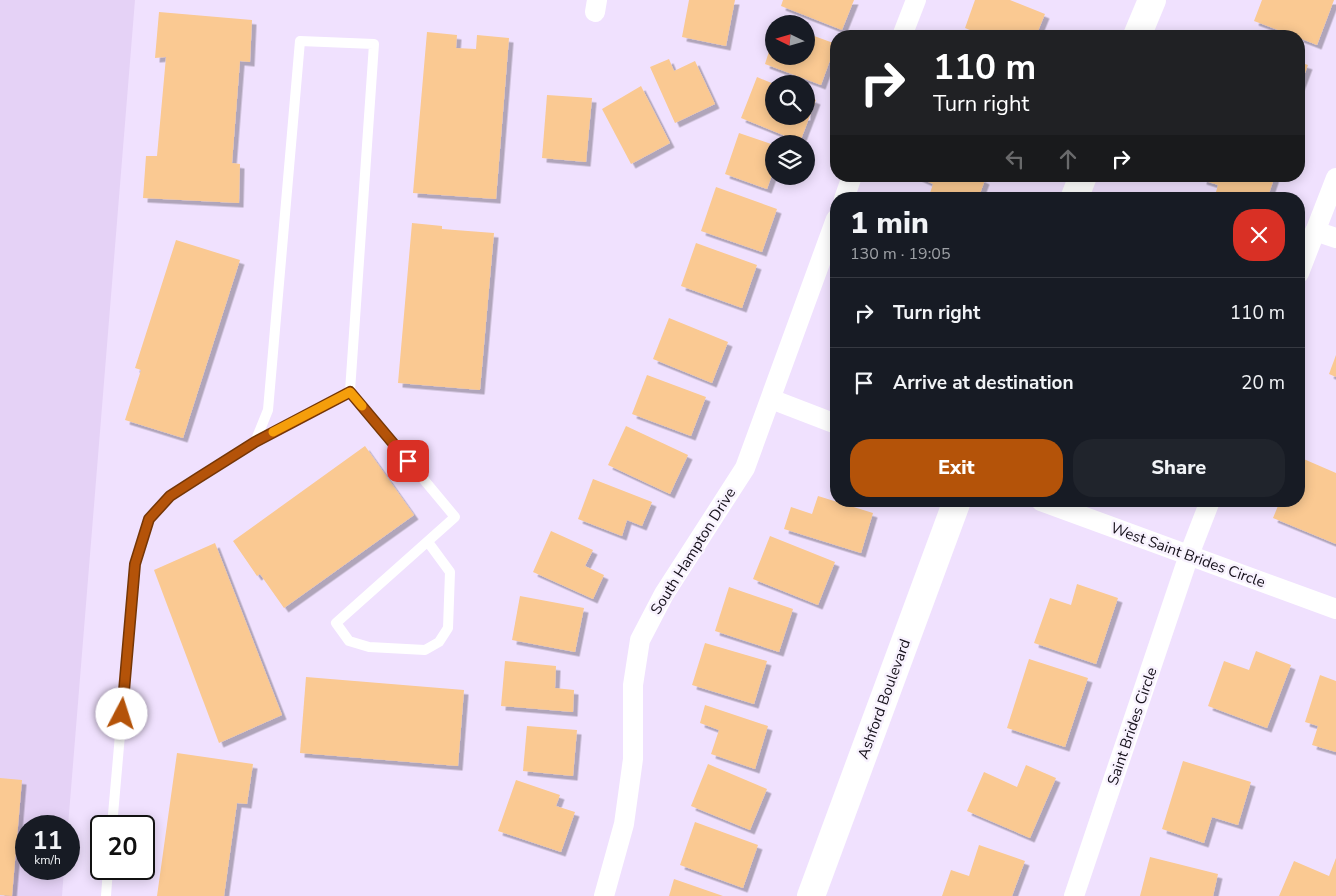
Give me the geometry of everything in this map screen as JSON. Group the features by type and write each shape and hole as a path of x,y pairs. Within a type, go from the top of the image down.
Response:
{"street":[{"path":"904,30 916,0"},
{"path":"1140,30 1152,0"},
{"path":"1305,257 1336,178"},
{"path":"1315,231 1336,238"},
{"name":"South Hampton Drive","path":"604,896 624,824 631,778 633,760 633,685 640,640 664,594 745,468 830,236"},
{"path":"771,399 830,422"},
{"name":"Ashford Boulevard","path":"811,896 955,507"},
{"name":"West Saint Brides Circle","path":"1057,507 1336,609"},
{"name":"Saint Brides Circle","path":"1074,896 1189,555 1208,507"}],"lane":[{"path":"255,442 268,410 300,41 374,44 350,392 455,517 336,623 348,641 369,647 425,650 439,642 448,628 450,572 428,542"},
{"path":"113,815 135,564 149,519 170,496 255,442 350,392"},
{"path":"106,896 107,880"}],"shaded area":[{"path":"0,0 135,0 69,815 15,815 15,880 63,880 62,896 0,896"}],"building":[{"path":"689,0 735,0 726,46 682,37"},
{"path":"783,0 854,0 842,30 815,19 815,15 804,15 781,6"},
{"path":"975,0 1010,0 1045,14 1038,30 970,30 965,28"},
{"path":"1262,0 1334,0 1317,45 1305,40 1305,30 1278,30 1254,21"},
{"path":"159,12 252,20 250,62 240,61 232,163 240,164 239,203 143,198 146,156 157,156 166,57 155,58"},
{"path":"427,32 457,35 456,48 476,49 477,35 509,38 496,199 413,193"},
{"path":"815,36 830,42 830,60 821,85 815,83 815,75 794,75 768,65 815,65"},
{"path":"669,59 674,71 695,61 715,104 675,123 650,67"},
{"path":"757,77 765,80 765,125 806,125 803,135 783,135 741,118"},
{"path":"641,86 670,143 631,164 602,109"},
{"path":"547,95 592,98 586,162 542,158"},
{"path":"739,133 765,142 765,185 768,185 767,189 725,174"},
{"path":"928,182 984,182 981,192 930,192 933,184"},
{"path":"1208,182 1273,182 1269,192 1216,192 1218,185"},
{"path":"716,187 777,209 762,252 701,231"},
{"path":"412,223 442,226 442,229 494,233 480,390 398,383"},
{"path":"176,240 240,260 183,438 125,420 141,370 135,368"},
{"path":"696,243 757,265 742,308 681,286"},
{"path":"669,318 728,342 712,383 653,359"},
{"path":"1336,355 1336,377 1329,374"},
{"path":"647,375 706,397 691,436 632,414"},
{"path":"626,426 688,455 670,494 608,465"},
{"path":"365,446 414,515 284,608 260,574 257,576 233,541"},
{"path":"1305,460 1336,473 1336,544 1273,518 1278,507 1305,507"},
{"path":"593,479 652,502 642,526 627,520 622,536 578,519"},
{"path":"818,496 830,500 830,507 854,507 873,513 861,553 784,529 791,507 812,514"},
{"path":"551,531 593,550 585,566 604,575 593,599 533,572"},
{"path":"770,536 835,562 818,605 753,579"},
{"path":"215,543 282,715 219,743 154,570"},
{"path":"1077,584 1118,598 1096,664 1034,643 1050,598 1071,605"},
{"path":"729,587 793,609 779,652 715,631"},
{"path":"520,596 584,608 575,652 512,640"},
{"path":"705,643 767,661 754,704 692,685"},
{"path":"1256,651 1291,665 1267,728 1208,706 1224,661 1249,670"},
{"path":"1029,659 1088,678 1065,747 1007,728"},
{"path":"505,661 556,666 555,688 574,690 573,712 501,706"},
{"path":"1320,675 1336,681 1336,752 1312,745 1318,726 1305,722"},
{"path":"306,677 464,690 458,766 300,753"},
{"path":"705,705 768,726 755,769 711,754 719,730 700,723"},
{"path":"527,726 577,730 573,776 523,771"},
{"path":"177,753 253,764 247,804 237,803 224,896 157,896"},
{"path":"1183,761 1251,782 1238,825 1212,817 1204,843 1162,829"},
{"path":"708,764 767,789 750,830 691,806"},
{"path":"1026,765 1056,778 1030,838 967,811 984,772 1017,787"},
{"path":"0,778 22,780 19,815 15,815 15,861 12,896 0,895"},
{"path":"516,780 560,795 556,806 575,812 561,852 498,831"},
{"path":"695,822 758,845 743,888 680,865"},
{"path":"979,845 1025,861 1012,896 942,896 951,870 969,876"},
{"path":"1150,857 1218,874 1213,896 1140,896"},
{"path":"1336,858 1336,896 1279,896 1294,861 1329,876"},
{"path":"674,879 723,896 669,896"}],"slow traffic":[{"path":"273,432 350,392 362,406"}],"route":[{"path":"122,714 135,564 149,519 170,496 255,442 350,392 408,461"}]}
